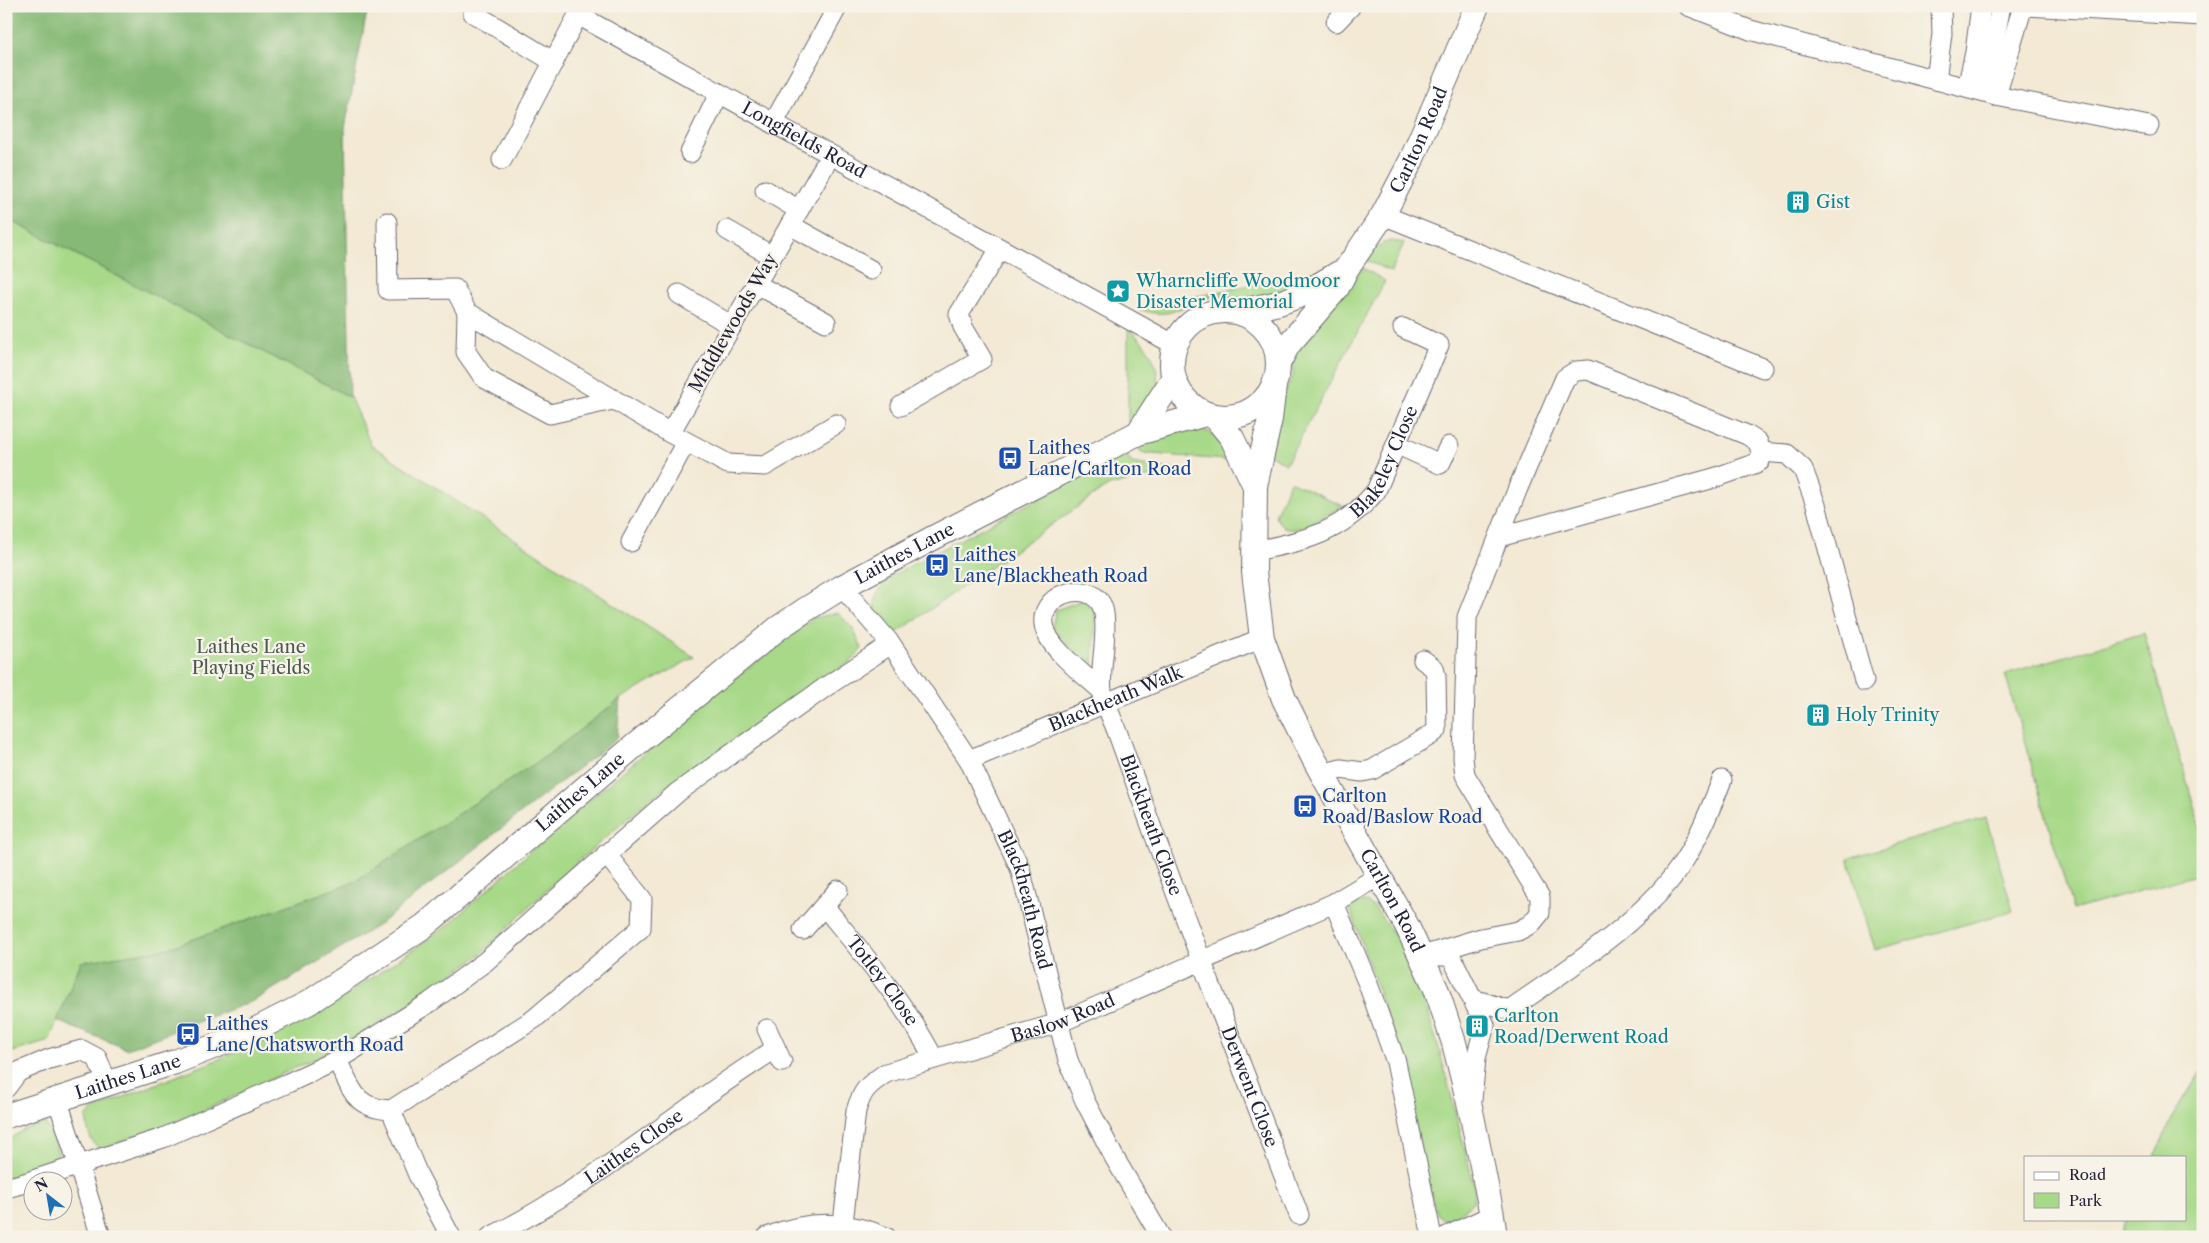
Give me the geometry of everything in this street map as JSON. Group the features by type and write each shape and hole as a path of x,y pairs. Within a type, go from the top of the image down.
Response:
{"main road":[{"name":"Carlton Road","path":"1279,362 1288,345 1337,288 1347,268 1383,214 1411,161 1478,6"},
{"name":"Carlton Road","path":"1237,312 1298,297 1347,268"},
{"path":"1222,310 1250,316 1262,325 1270,335 1276,348 1279,362 1274,386 1264,401 1250,412 1233,417 1210,416 1189,404 1177,388 1174,379 1172,356 1175,344 1182,331 1193,321 1207,314 1222,310"},
{"name":"Laithes Lane","path":"1138,433 1174,379"},
{"name":"Carlton Road","path":"1274,386 1270,419 1255,486 1254,551 1256,591 1262,638 1284,698 1322,774 1422,956 1436,991 1454,1043 1471,1111 1493,1226"},
{"name":"Carlton Road","path":"1210,416 1232,438 1255,486"},
{"name":"Laithes Lane","path":"8,1108 58,1101 175,1062 255,1030 308,1003 388,952 453,903 633,747 777,629 842,587 1138,433 1210,416"}],"street":[{"path":"774,124 838,6"},
{"path":"1336,22 1351,6"},
{"path":"1688,6 1750,30 1982,92 2149,126"},
{"path":"1936,80 1942,34 1941,6"},
{"path":"1981,6 1975,52 1982,92"},
{"path":"1982,92 2001,6"},
{"path":"1982,92 2024,6 2203,16"},
{"path":"473,13 554,62"},
{"name":"Longfields Road","path":"502,160 578,15 830,156 1175,344"},
{"path":"690,153 719,94"},
{"name":"Middlewoods Way","path":"631,542 678,437 732,326 830,156"},
{"path":"765,190 795,218 870,270"},
{"path":"1383,214 1763,368"},
{"path":"387,222 388,290 455,289 467,312 466,352 484,378 550,414 613,400"},
{"path":"727,230 772,256"},
{"path":"901,406 982,359 963,327 959,314 1000,249"},
{"path":"756,284 826,322"},
{"path":"679,294 732,326"},
{"path":"467,312 613,400 728,464 765,466 836,424"},
{"name":"Blakeley Close","path":"1254,551 1293,543 1319,535 1348,520 1361,509 1376,491 1439,345 1403,328"},
{"path":"1422,956 1473,941 1518,931 1531,924 1540,913 1540,897 1465,775 1463,758 1468,617 1499,537 1539,438 1565,378 1576,371 1588,370 1747,435 1758,442 1761,452 1760,461 1754,464 1714,478 1499,537"},
{"path":"1396,444 1440,464 1449,446"},
{"path":"1761,452 1787,454 1803,469 1816,505 1864,681"},
{"name":"Blackheath Road","path":"842,587 891,644 969,760 1020,868 1068,1060 1085,1100 1114,1157 1161,1237"},
{"name":"Blackheath Close","path":"1104,697 1062,655 1050,639 1044,625 1045,612 1050,603 1062,594 1076,591 1088,592 1098,600 1103,610 1105,631 1104,697 1200,960"},
{"name":"Blackheath Walk","path":"969,760 1104,697 1262,638"},
{"path":"70,1170 163,1138 337,1060 429,1004 486,961 678,792 827,686 891,644"},
{"path":"1322,774 1341,769 1362,772 1372,770 1437,730 1436,676 1434,668 1423,660"},
{"path":"1473,1000 1510,1010 1624,926 1664,888 1685,860 1707,817 1722,780"},
{"path":"337,1060 353,1093 363,1104 375,1109 391,1110 534,1019 641,928 642,899 606,854"},
{"name":"Baslow Road","path":"843,1224 856,1111 860,1095 869,1084 886,1073 1059,1023 1334,903 1379,876"},
{"path":"803,930 838,890"},
{"path":"1334,903 1368,984 1396,1062 1432,1237"},
{"name":"Totley Close","path":"824,906 895,994 918,1028 934,1059"},
{"path":"1422,956 1447,956 1453,960 1485,1025 1476,1058 1471,1111"},
{"name":"Derwent Close","path":"1200,960 1299,1215"},
{"name":"Laithes Close","path":"490,1237 546,1208 592,1178 696,1102 778,1056 767,1029"},
{"path":"6,1088 18,1072 49,1059 82,1050 97,1058 108,1084"},
{"path":"58,1101 101,1237"},
{"path":"391,1110 418,1175 451,1237"},
{"path":"6,1188 22,1184"},
{"path":"767,1237 820,1223 843,1224 867,1229 886,1237"},
{"path":"1445,1237 1493,1226"}],"green space":[{"path":"6,6 368,6 345,128 350,397 6,218"},
{"name":"Laithes Lane Playing Fields","path":"6,218 350,397 371,445 694,657 620,699 545,757 354,882 166,949 81,962 49,1041 6,1054"},
{"path":"1392,241 1404,243 1391,272 1366,260 1377,247"},
{"path":"1330,268 1312,283 1262,297 1244,299 1211,297 1176,310 1161,313 1138,309"},
{"path":"1363,268 1385,281 1286,464 1269,454 1281,402 1293,375 1292,350"},
{"path":"1128,328 1145,345 1151,355 1157,375 1157,386 1154,397 1147,408 1128,422"},
{"path":"1189,427 1212,434 1236,461 1141,453 1137,445"},
{"path":"1125,453 1132,463 1175,470 1106,487 892,636 880,619 875,606 877,593 891,576"},
{"path":"1290,481 1343,506 1301,528 1289,529 1284,527 1275,516"},
{"path":"1083,600 1096,609 1093,666 1089,668 1052,627 1056,610"},
{"path":"838,613 853,629 862,648 854,659 652,797 557,880 480,955 407,1006 336,1049 196,1114 101,1149 94,1143 90,1136 86,1117 94,1109 242,1050 351,992 447,926 561,824 711,697 813,618"},
{"path":"2144,633 2203,837 2203,873 2073,910 2005,674"},
{"path":"620,699 617,738 377,926 255,1000 127,1049 57,1021 81,962 166,949 354,882 545,757"},
{"path":"1986,818 2013,911 1875,950 1848,858"},
{"path":"1355,902 1366,902 1374,907 1409,954 1440,1052 1475,1189 1474,1201 1455,1217 1443,1220 1438,1215 1432,1201 1399,1052 1350,908"},
{"path":"2203,1068 2203,1237 2120,1237 2127,1220 2186,1220 2186,1156 2154,1156 2171,1119"},
{"path":"45,1123 54,1137 58,1154 50,1164 31,1170 22,1170 22,1173 6,1178 6,1141 25,1129"}],"place":[{"name":"Gist","path":"1798,202"},
{"name":"Wharncliffe Woodmoor Disaster Memorial","path":"1118,291"},
{"name":"Laithes Lane/Carlton Road","path":"1010,458"},
{"name":"Laithes Lane/Blackheath Road","path":"937,565"},
{"name":"Holy Trinity","path":"1818,715"},
{"name":"Carlton Road/Baslow Road","path":"1305,806"},
{"name":"Carlton Road/Derwent Road","path":"1477,1026"},
{"name":"Laithes Lane/Chatsworth Road","path":"188,1034"}]}
